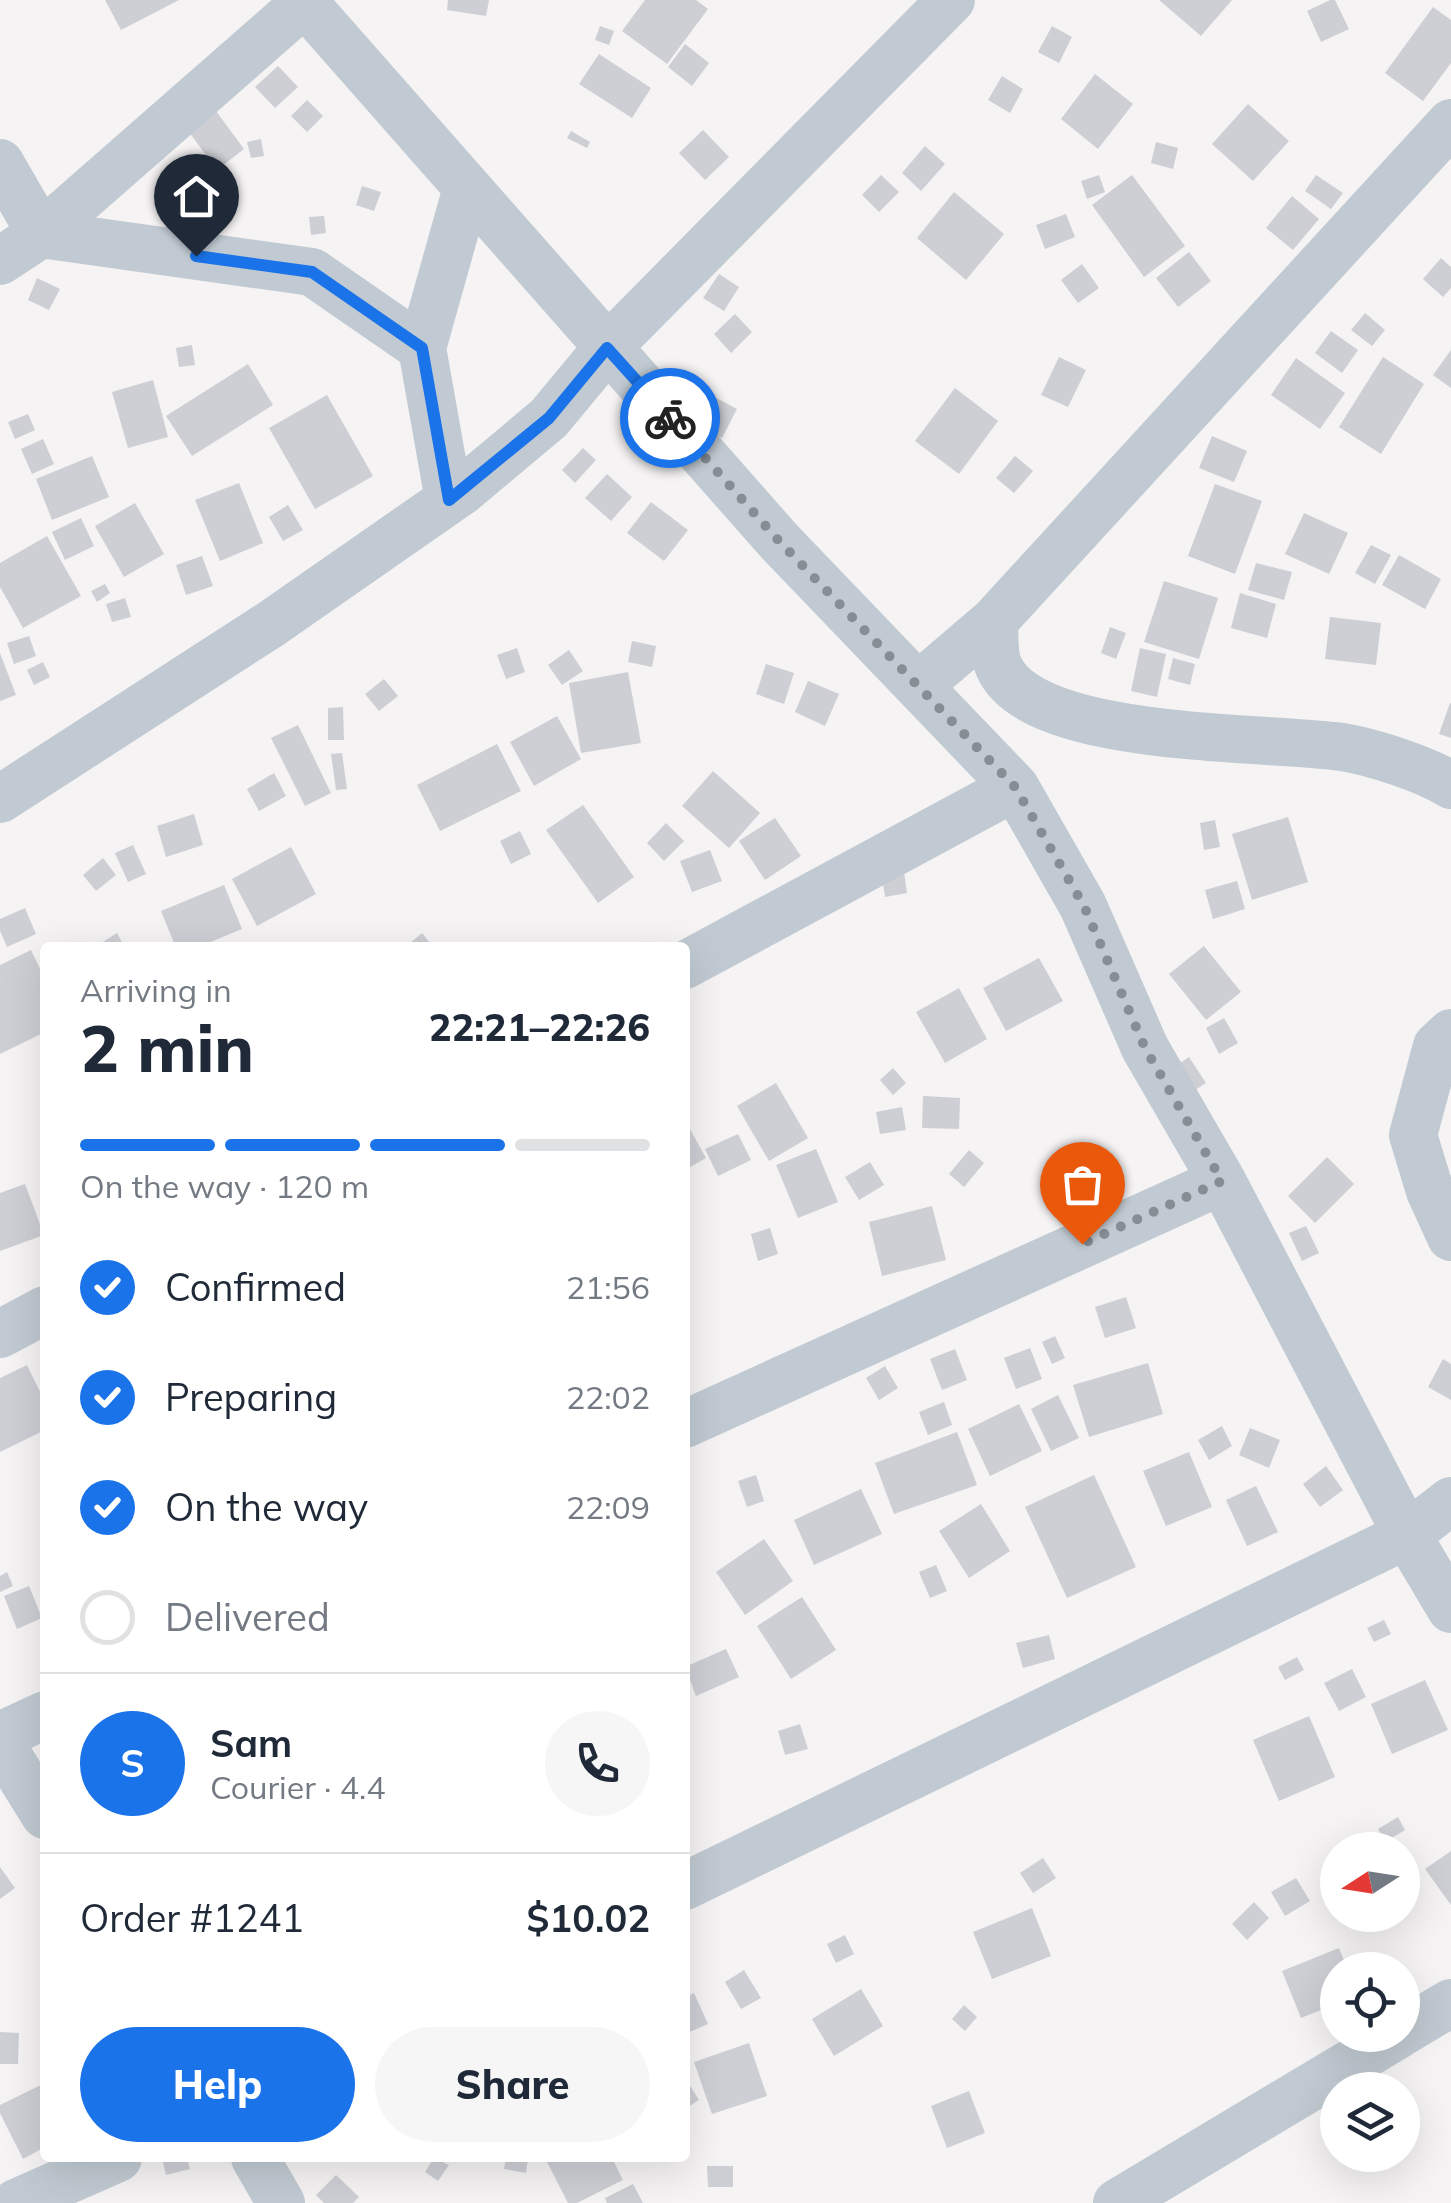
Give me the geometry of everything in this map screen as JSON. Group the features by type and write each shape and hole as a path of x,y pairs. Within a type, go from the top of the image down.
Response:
{"street":[{"path":"0,799 271,624 449,500 549,418 607,348 951,0"},
{"path":"0,261 41,234 304,1 778,540 1015,787 1084,906 1145,1048 1222,1181 1407,1534 1451,1609"},
{"path":"918,686 994,621 1451,123"},
{"path":"0,163 41,234"},
{"path":"449,500 422,348 467,188"},
{"path":"41,234 312,272 422,348"},
{"path":"994,621 998,666 1015,688 1056,712 1154,732 1345,748 1437,776 1451,785"},
{"path":"690,962 1015,787"},
{"path":"1451,1033 1437,1046 1413,1136 1430,1191 1451,1237"},
{"path":"690,1422 1222,1181"},
{"path":"0,1334 40,1313"},
{"path":"690,1884 1407,1534 1451,1501"},
{"path":"40,1718 0,1739 40,1807"},
{"path":"1420,2022 1451,2003"},
{"path":"1117,2203 1370,2052"},
{"path":"16,2203 109,2162"},
{"path":"257,2162 281,2203"}],"building":[{"path":"105,0 179,0 121,30"},
{"path":"448,0 489,0 486,16 447,10"},
{"path":"645,0 696,0 708,9 667,64 622,31"},
{"path":"1159,0 1232,0 1201,36"},
{"path":"1335,0 1349,29 1321,42 1307,11"},
{"path":"1433,7 1451,20 1451,63 1423,101 1385,73"},
{"path":"600,26 614,31 609,45 595,40"},
{"path":"1052,26 1072,37 1059,63 1038,52"},
{"path":"685,44 709,63 692,86 668,67"},
{"path":"599,54 651,88 632,118 579,84"},
{"path":"278,66 298,87 275,108 255,87"},
{"path":"1095,74 1133,104 1098,149 1061,119"},
{"path":"1002,76 1023,89 1010,113 988,100"},
{"path":"307,100 323,116 307,132 291,116"},
{"path":"1248,104 1289,141 1253,181 1212,144"},
{"path":"216,111 244,149 217,170 189,132"},
{"path":"703,130 729,157 705,180 679,153"},
{"path":"571,131 590,142 587,148 567,138"},
{"path":"261,139 264,156 251,158 247,142"},
{"path":"1156,142 1178,148 1173,169 1151,163"},
{"path":"925,146 945,164 921,191 902,173"},
{"path":"881,175 899,192 879,212 862,195"},
{"path":"1099,175 1105,192 1087,199 1081,181"},
{"path":"1132,175 1185,246 1144,277 1092,205"},
{"path":"1316,175 1343,193 1331,209 1305,191"},
{"path":"362,186 381,192 374,211 356,205"},
{"path":"954,192 1004,234 966,280 917,238"},
{"path":"1292,196 1319,219 1293,250 1266,228"},
{"path":"1066,214 1075,237 1045,249 1036,225"},
{"path":"324,216 326,233 311,235 309,217"},
{"path":"1189,252 1211,281 1178,307 1156,278"},
{"path":"1441,258 1451,267 1451,288 1443,297 1423,279"},
{"path":"1082,264 1099,288 1078,303 1061,280"},
{"path":"719,274 739,287 724,311 703,298"},
{"path":"37,278 60,289 49,310 28,300"},
{"path":"1365,313 1385,330 1372,346 1351,330"},
{"path":"735,314 752,332 731,353 714,334"},
{"path":"1331,331 1358,350 1342,373 1315,353"},
{"path":"192,345 195,365 179,367 176,348"},
{"path":"1451,350 1451,388 1433,375"},
{"path":"1059,357 1086,370 1068,407 1041,395"},
{"path":"1383,357 1424,384 1381,454 1339,427"},
{"path":"1296,358 1345,393 1320,429 1271,395"},
{"path":"248,364 273,405 192,456 166,416"},
{"path":"153,380 168,437 128,448 112,392"},
{"path":"696,387 737,409 722,438 680,416"},
{"path":"955,388 998,421 959,474 915,441"},
{"path":"327,395 373,476 315,509 269,428"},
{"path":"28,414 35,430 15,439 8,422"},
{"path":"1212,436 1247,451 1234,482 1199,468"},
{"path":"43,439 54,464 32,474 21,449"},
{"path":"583,448 596,460 575,483 562,470"},
{"path":"92,456 109,497 52,520 36,479"},
{"path":"1015,456 1033,471 1014,493 996,478"},
{"path":"607,474 632,497 611,521 585,498"},
{"path":"239,483 263,543 220,561 195,500"},
{"path":"1215,484 1262,501 1235,574 1188,556"},
{"path":"651,502 688,530 664,561 627,533"},
{"path":"135,503 164,554 124,577 95,526"},
{"path":"288,505 303,530 283,541 269,517"},
{"path":"1304,513 1348,533 1329,574 1285,554"},
{"path":"81,518 94,546 65,560 52,532"},
{"path":"47,536 81,596 23,628 0,587 0,563"},
{"path":"1371,545 1391,555 1375,584 1355,573"},
{"path":"1399,555 1441,579 1425,609 1382,585"},
{"path":"202,556 213,586 186,595 176,565"},
{"path":"1256,563 1292,572 1284,600 1248,590"},
{"path":"1164,581 1218,598 1199,659 1144,642"},
{"path":"105,584 110,593 97,602 91,591"},
{"path":"1240,593 1276,604 1267,638 1231,628"},
{"path":"125,598 131,617 112,622 106,604"},
{"path":"1330,617 1381,623 1376,665 1325,659"},
{"path":"1110,627 1126,633 1116,659 1101,653"},
{"path":"29,636 36,656 14,664 7,643"},
{"path":"632,641 656,646 652,667 628,662"},
{"path":"517,648 525,672 506,679 497,655"},
{"path":"1140,648 1166,654 1157,697 1131,691"},
{"path":"569,650 583,671 562,685 548,665"},
{"path":"0,653 16,695 0,701"},
{"path":"1173,658 1195,664 1190,685 1168,679"},
{"path":"43,662 50,677 34,685 27,670"},
{"path":"766,664 794,673 784,704 756,694"},
{"path":"628,672 641,743 581,753 569,683"},
{"path":"384,679 398,696 379,711 365,694"},
{"path":"808,681 839,694 825,726 795,712"},
{"path":"1451,703 1451,738 1439,734"},
{"path":"343,707 344,740 328,740 328,708"},
{"path":"557,716 581,759 534,786 510,742"},
{"path":"298,725 331,793 305,806 271,738"},
{"path":"497,744 521,791 440,831 417,785"},
{"path":"342,753 347,789 336,790 331,754"},
{"path":"713,771 760,813 729,848 682,806"},
{"path":"274,773 286,796 259,811 247,789"},
{"path":"583,805 634,877 598,903 546,830"},
{"path":"194,814 203,845 166,857 157,826"},
{"path":"1288,817 1308,882 1252,900 1232,834"},
{"path":"775,818 801,856 765,880 739,841"},
{"path":"1215,820 1220,847 1204,850 1200,823"},
{"path":"666,823 684,841 664,861 647,843"},
{"path":"520,831 531,854 511,864 500,841"},
{"path":"133,845 146,874 128,882 115,853"},
{"path":"291,847 316,894 257,926 232,879"},
{"path":"710,850 722,881 692,892 680,861"},
{"path":"103,858 116,875 96,891 83,875"},
{"path":"904,872 907,893 885,897 882,876"},
{"path":"1237,881 1245,909 1213,919 1205,890"},
{"path":"224,885 242,929 211,942 174,942 161,911"},
{"path":"25,908 36,934 7,947 0,919"},
{"path":"117,933 122,942 103,942"},
{"path":"422,933 429,942 411,942"},
{"path":"1204,946 1241,992 1206,1020 1169,974"},
{"path":"31,950 40,969 40,1034 0,1054 0,965"},
{"path":"1039,958 1063,1001 1006,1031 983,988"},
{"path":"959,988 987,1039 945,1063 916,1012"},
{"path":"1224,1018 1238,1043 1219,1054 1206,1028"},
{"path":"1189,1057 1206,1083 1192,1092 1174,1067"},
{"path":"893,1068 906,1083 893,1095 880,1080"},
{"path":"776,1083 808,1138 769,1161 737,1106"},
{"path":"923,1096 960,1098 959,1129 922,1128"},
{"path":"902,1107 906,1130 880,1134 876,1112"},
{"path":"690,1129 706,1158 690,1167"},
{"path":"738,1134 751,1160 718,1176 705,1149"},
{"path":"816,1149 838,1202 798,1218 776,1165"},
{"path":"969,1150 984,1163 964,1187 949,1174"},
{"path":"1327,1157 1354,1184 1315,1223 1288,1196"},
{"path":"870,1162 884,1185 859,1200 845,1177"},
{"path":"25,1184 40,1224 40,1236 0,1251 0,1193"},
{"path":"932,1206 946,1260 882,1276 869,1222"},
{"path":"1306,1226 1319,1253 1302,1261 1289,1233"},
{"path":"770,1228 778,1254 758,1261 751,1234"},
{"path":"1126,1297 1136,1328 1105,1338 1095,1307"},
{"path":"1055,1336 1065,1358 1052,1364 1042,1342"},
{"path":"1030,1348 1042,1379 1016,1389 1004,1358"},
{"path":"955,1349 967,1380 942,1390 930,1359"},
{"path":"1443,1359 1451,1364 1451,1400 1428,1387"},
{"path":"1148,1363 1163,1414 1089,1437 1073,1385"},
{"path":"27,1365 40,1392 40,1432 0,1452 0,1378"},
{"path":"885,1366 898,1388 879,1400 866,1378"},
{"path":"1058,1395 1079,1438 1051,1451 1031,1409"},
{"path":"944,1402 952,1425 928,1435 919,1412"},
{"path":"1019,1404 1042,1451 990,1476 968,1429"},
{"path":"1222,1426 1232,1446 1209,1460 1198,1440"},
{"path":"1250,1428 1280,1440 1269,1468 1239,1455"},
{"path":"957,1432 977,1485 894,1514 875,1463"},
{"path":"1189,1452 1212,1507 1166,1526 1143,1471"},
{"path":"1326,1466 1343,1490 1320,1507 1303,1484"},
{"path":"756,1475 764,1501 747,1507 738,1481"},
{"path":"1094,1475 1136,1567 1067,1598 1025,1507"},
{"path":"1256,1486 1278,1532 1247,1546 1226,1500"},
{"path":"861,1489 882,1534 814,1565 794,1520"},
{"path":"981,1504 1010,1551 969,1578 939,1531"},
{"path":"764,1539 793,1581 745,1615 716,1572"},
{"path":"936,1565 947,1591 930,1598 919,1572"},
{"path":"7,1572 13,1586 0,1592 0,1576"},
{"path":"29,1586 40,1619 17,1629 4,1596"},
{"path":"802,1597 836,1650 791,1679 757,1626"},
{"path":"1384,1620 1391,1634 1374,1642 1367,1628"},
{"path":"1049,1635 1055,1659 1023,1668 1016,1643"},
{"path":"726,1649 739,1677 696,1696 690,1665"},
{"path":"1297,1657 1304,1670 1285,1680 1278,1667"},
{"path":"1352,1669 1366,1697 1339,1711 1324,1683"},
{"path":"1425,1680 1448,1730 1392,1754 1371,1704"},
{"path":"1309,1716 1335,1777 1279,1801 1253,1740"},
{"path":"800,1724 808,1749 785,1755 778,1731"},
{"path":"1398,1817 1405,1830 1380,1832 1378,1829"},
{"path":"1451,1851 1451,1905 1425,1869"},
{"path":"1043,1858 1056,1878 1033,1893 1020,1873"},
{"path":"0,1867 15,1888 0,1899"},
{"path":"1296,1878 1310,1901 1285,1916 1271,1892"},
{"path":"1254,1902 1269,1918 1247,1940 1232,1924"},
{"path":"1032,1908 1051,1956 992,1979 973,1932"},
{"path":"845,1935 854,1954 836,1963 827,1944"},
{"path":"1320,1956 1320,2010 1301,2018 1282,1971"},
{"path":"744,1970 761,1998 741,2009 725,1982"},
{"path":"861,1989 883,2026 834,2056 812,2019"},
{"path":"694,1993 708,2024 690,2032 690,1995"},
{"path":"964,2005 977,2017 965,2031 952,2019"},
{"path":"0,2032 19,2033 18,2064 0,2064"},
{"path":"749,2043 767,2096 712,2114 694,2062"},
{"path":"40,2085 40,2150 23,2159 0,2113 0,2105"},
{"path":"690,2086 699,2100 690,2106"},
{"path":"969,2091 985,2133 947,2148 931,2106"},
{"path":"163,2162 188,2162 190,2169 166,2175"},
{"path":"431,2162 449,2165 438,2181 425,2172"},
{"path":"505,2162 527,2162 526,2173 504,2169"},
{"path":"547,2162 614,2162 623,2180 577,2203 568,2203"},
{"path":"707,2166 733,2166 733,2187 708,2187"},
{"path":"336,2175 359,2197 353,2203 324,2203 316,2195"},
{"path":"633,2184 643,2203 607,2203 605,2198"}],"way so far":[{"path":"670,418 778,540 1015,787 1084,906 1145,1048 1222,1181 1082,1244"}],"route":[{"path":"196,256 312,272 422,348 449,500 549,418 607,348 670,418"}]}
